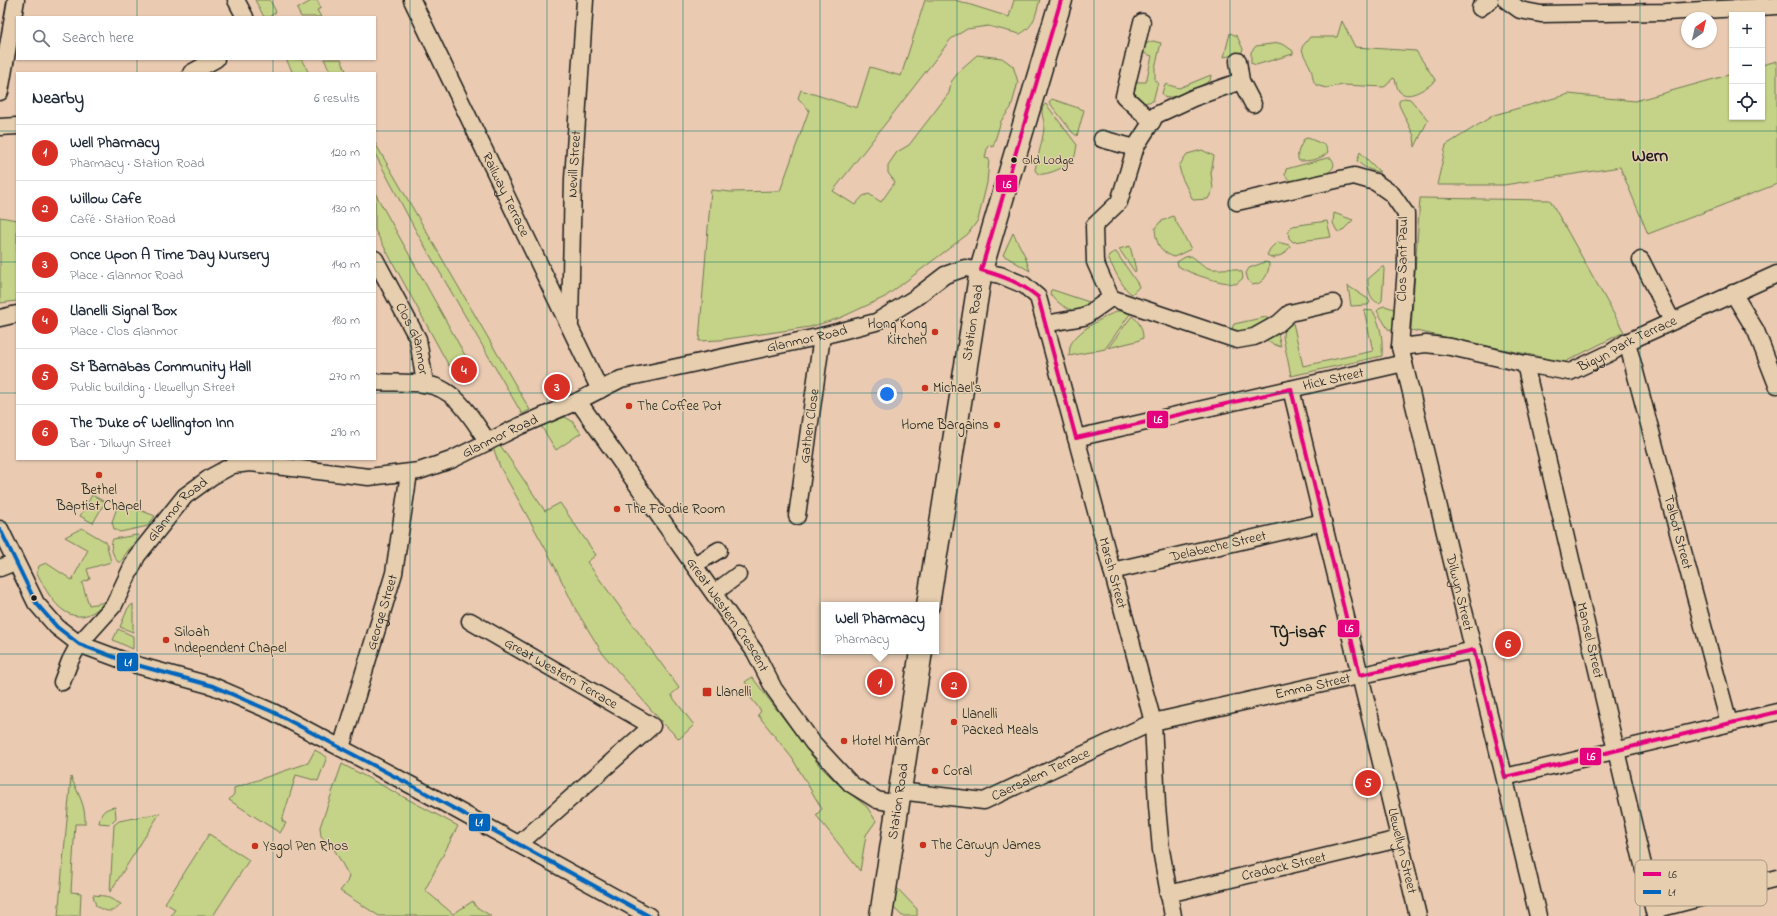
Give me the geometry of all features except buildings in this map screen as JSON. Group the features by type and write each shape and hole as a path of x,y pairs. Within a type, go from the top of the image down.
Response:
{"main road":[{"name":"Station Road","path":"928,602 981,270 1061,0"},
{"name":"Station Road","path":"882,910 921,654"}],"street":[{"path":"0,92 16,0"},
{"path":"236,0 244,16"},
{"name":"Railway Terrace","path":"412,0 600,390"},
{"name":"Nevill Street","path":"570,328 573,179 585,0"},
{"path":"1506,0 1520,10 1542,14 1658,12 1777,6"},
{"path":"1142,22 1124,96 1152,122"},
{"path":"193,72 214,60"},
{"path":"1238,61 1241,82 1253,104"},
{"path":"1241,82 1193,98 1156,115 1135,148 1119,202 1094,226 1094,262 1111,298 1237,340 1254,337 1279,323 1290,313 1333,303"},
{"path":"0,126 16,126"},
{"path":"1102,139 1135,148"},
{"name":"Clos Sant Paul","path":"1237,202 1354,176 1375,182 1392,194 1406,214 1406,267 1400,347 1404,363"},
{"path":"1641,260 1672,321"},
{"name":"Clos Glanmor","path":"376,264 379,278 418,339 425,384"},
{"name":"Glanmor Road","path":"62,682 70,661 79,644 114,605 137,556 185,496 211,477 233,465 250,462 369,477 409,473 452,460 628,377 822,336 876,322 915,298 945,276 965,268 981,270"},
{"name":"Marsh Street","path":"981,270 1000,275 1027,288 1038,297 1153,722 1157,806 1161,850 1173,916"},
{"name":"Bigyn Park Terrace","path":"1400,347 1426,344 1451,347 1525,364 1570,372 1672,321 1777,274"},
{"path":"1733,293 1756,331 1777,385"},
{"path":"1046,324 1084,317 1111,298"},
{"path":"0,318 16,314"},
{"name":"Gathen Close","path":"797,516 822,336"},
{"name":"Talbot Street","path":"1628,342 1728,723"},
{"name":"Hick Street","path":"1076,438 1404,363"},
{"name":"Dilwyn Street","path":"1404,363 1538,916"},
{"name":"Mansel Street","path":"1525,364 1642,860"},
{"name":"Clos Glanmor","path":"376,382 425,384 436,387 460,402 488,442"},
{"name":"Llewellyn Street","path":"1291,389 1418,916"},
{"name":"Great Western Crescent","path":"578,401 755,652 774,689 813,743 851,784 860,790 877,800 898,798"},
{"name":"George Street","path":"341,748 394,573 409,473"},
{"name":"Delabeche Street","path":"1112,571 1323,522"},
{"path":"0,529 36,603 57,626 79,644 133,664 213,686 273,712 649,916"},
{"path":"694,565 719,550"},
{"path":"0,568 15,562"},
{"path":"714,593 738,575"},
{"name":"Great Western Terrace","path":"470,620 652,726 518,844"},
{"name":"Emma Street","path":"1153,722 1474,650"},
{"path":"1504,778 1777,712"},
{"name":"Caersalem Terrace","path":"898,798 984,801 1153,722"},
{"name":"Cradock Street","path":"1168,894 1399,839"},
{"path":"1767,881 1777,878"},
{"path":"1654,913 1679,906"}],"green space":[{"path":"255,0 270,0 276,12 270,16 263,16"},
{"path":"313,0 317,0 321,8 317,10 320,16 300,16 297,9"},
{"path":"925,0 955,0 1009,17 1014,0 1040,0 1032,24 1020,34 988,26 967,29 951,39 833,191 855,205 863,196 869,194 881,202 895,182 888,173 888,165 897,152 909,145 949,93 951,82 961,69 977,55 1002,58 1013,66 1018,82 1011,108 1001,121 993,147 988,145 985,158 989,159 987,183 978,220 968,234 885,297 840,318 810,327 720,340 699,341 711,190 731,192 780,191 809,110 798,98 801,90 857,108 870,67 901,76"},
{"path":"1342,21 1355,47 1416,51 1436,81 1418,92 1408,95 1399,91 1395,79 1393,78 1384,87 1343,85 1326,88 1316,85 1302,47 1310,37 1337,37"},
{"path":"1230,33 1237,36 1243,49 1241,54 1224,57"},
{"path":"1153,41 1161,43 1155,68 1155,81 1158,82 1153,101 1144,103 1134,94 1133,82 1146,82 1152,56 1140,52 1147,43"},
{"path":"1279,43 1293,51 1293,54 1256,65 1251,63 1251,52 1256,46"},
{"path":"286,60 302,60 308,72 292,72"},
{"path":"324,60 341,60 347,72 330,72"},
{"path":"1777,61 1777,184 1648,234 1620,167 1504,185 1437,185 1446,145 1494,115 1569,94 1635,101 1729,75 1729,120 1765,120 1765,64"},
{"path":"1211,75 1210,81 1182,95 1165,98 1162,93 1165,84 1179,88"},
{"path":"1404,98 1410,99 1428,120 1415,147 1414,136 1399,105 1399,101"},
{"path":"1052,99 1084,110 1077,136 1072,132 1049,102"},
{"path":"1046,104 1077,145 1074,158 1068,164 1052,172 1038,174 1035,170 1044,128 1042,110"},
{"path":"1308,138 1325,145 1328,152 1318,158 1299,161 1299,150 1304,139"},
{"path":"376,145 530,410 522,414 416,231 376,156"},
{"path":"1202,150 1214,156 1211,173 1213,189 1208,199 1193,200 1182,178 1179,166 1187,154"},
{"path":"1360,152 1380,172 1373,171 1357,161"},
{"path":"1331,158 1334,164 1332,169 1321,176 1294,181 1289,180 1285,175 1286,169"},
{"path":"376,195 466,357 449,366 376,232"},
{"path":"1420,198 1550,200 1624,332 1565,362 1411,330"},
{"path":"1334,213 1353,220 1341,232 1337,231 1333,223"},
{"path":"1173,216 1191,249 1174,257 1169,255 1159,246 1155,228 1160,222"},
{"path":"0,217 16,220 16,301 0,303"},
{"path":"1327,221 1331,237 1293,242 1289,238 1288,231 1292,226"},
{"path":"1013,233 1025,256 1030,271 1003,255"},
{"path":"1277,242 1289,245 1290,247 1284,254 1273,258 1267,255 1270,249"},
{"path":"1130,246 1136,270 1135,272 1119,249"},
{"path":"1116,252 1138,284 1139,287 1132,294 1122,284 1108,258 1109,255"},
{"path":"1191,256 1210,269 1238,270 1242,272 1243,278 1236,284 1222,282 1206,278 1178,266 1177,262 1185,257"},
{"path":"1265,262 1269,263 1267,275 1260,283 1252,285 1248,280 1246,273 1249,268"},
{"path":"1384,267 1384,270 1382,301 1379,303 1371,296 1368,279"},
{"path":"1348,286 1368,299 1370,302 1368,305 1351,306"},
{"path":"1051,290 1095,304 1080,311 1071,310 1056,300 1050,293"},
{"path":"1385,306 1394,309 1395,311 1395,320 1392,330 1388,329 1377,311 1381,307"},
{"path":"1364,310 1373,311 1380,327 1382,338 1382,356 1291,376 1283,337 1284,326 1293,323 1303,366 1373,351"},
{"path":"1117,311 1126,311 1130,314 1105,349 1069,356 1070,345 1079,334 1091,325"},
{"path":"1132,316 1137,320 1140,326 1143,338 1137,341 1108,348"},
{"path":"1266,317 1268,319 1264,323 1251,330 1242,332 1231,331 1234,324"},
{"path":"1277,329 1281,347 1268,342 1266,339"},
{"path":"565,417 572,421 581,433 556,450 541,426"},
{"path":"500,445 545,511 560,503 596,555 587,562 679,688 671,695 694,725 679,739 660,720 603,654 576,610 549,555 500,467 493,447"},
{"path":"92,495 105,502 93,523 80,516"},
{"path":"119,502 155,516 148,526 120,532 114,529 112,522"},
{"path":"82,528 106,542 111,562 87,569 90,579 82,583 89,605 106,602 92,613 82,616 66,612 60,607 44,587 37,573 39,566 46,563 72,580 88,550 65,537"},
{"path":"139,535 121,562 118,562 112,551 111,545 113,539"},
{"path":"133,604 133,632 120,627 128,608"},
{"path":"118,629 133,636 133,649 113,640"},
{"path":"752,677 819,765 838,784 867,807 876,821 866,835 860,871 816,815 822,809 792,758 758,715 761,711 747,693 751,690 745,682"},
{"path":"315,750 327,757 318,781 296,775 282,821 286,823 280,833 229,800 234,794 234,788 308,763"},
{"path":"342,764 458,826 425,890 453,914 473,901 475,906 491,916 379,916 340,891 347,882 349,876 334,849 321,836 320,827"},
{"path":"71,777 81,800 85,817 85,824 75,824 71,892 81,893 80,916 58,916"},
{"path":"115,807 116,818 110,824 99,823 104,812"},
{"path":"160,813 110,892 114,825 119,821"},
{"path":"209,834 249,860 213,916 171,916 175,909 165,903"},
{"path":"897,888 917,909 917,916 902,916 894,908"},
{"path":"93,895 105,896 121,904 112,911 106,911 96,906"}],"transit line":[{"name":"L6","path":"1061,0 981,270 1011,280 1038,297 1076,438 1291,389 1360,675 1474,650 1505,777 1777,712"},
{"name":"L1","path":"0,529 36,603 57,627 79,644 133,664 213,686 273,712 422,791 649,916"}],"place":[{"name":"Old Lodge","path":"1014,160"},
{"name":"Hong Kong Kitchen","path":"935,332"},
{"name":"Llanelli Signal Box","path":"464,370"},
{"name":"Once Upon A Time Day Nursery","path":"557,387"},
{"name":"Michael's","path":"925,388"},
{"name":"The Coffee Pot","path":"629,406"},
{"name":"Home Bargains","path":"997,425"},
{"name":"Bethel Baptist Chapel","path":"99,475"},
{"name":"The Foodie Room","path":"617,509"},
{"name":"Siloah Independent Chapel","path":"166,640"},
{"name":"The Duke of Wellington Inn","path":"1508,644"},
{"name":"Well Pharmacy","path":"880,682"},
{"name":"Willow Cafe","path":"954,685"},
{"name":"Llanelli","path":"707,692"},
{"name":"Llanelli Packed Meals","path":"954,722"},
{"name":"Hotel Miramar","path":"844,741"},
{"name":"Coral","path":"935,771"},
{"name":"St Barnabas Community Hall","path":"1368,783"},
{"name":"The Carwyn James","path":"923,845"},
{"name":"Ysgol Pen Rhos","path":"255,846"}],"district":[{"name":"Wern","path":"1650,157"},
{"name":"Tŷ-isaf","path":"1298,633"}]}
